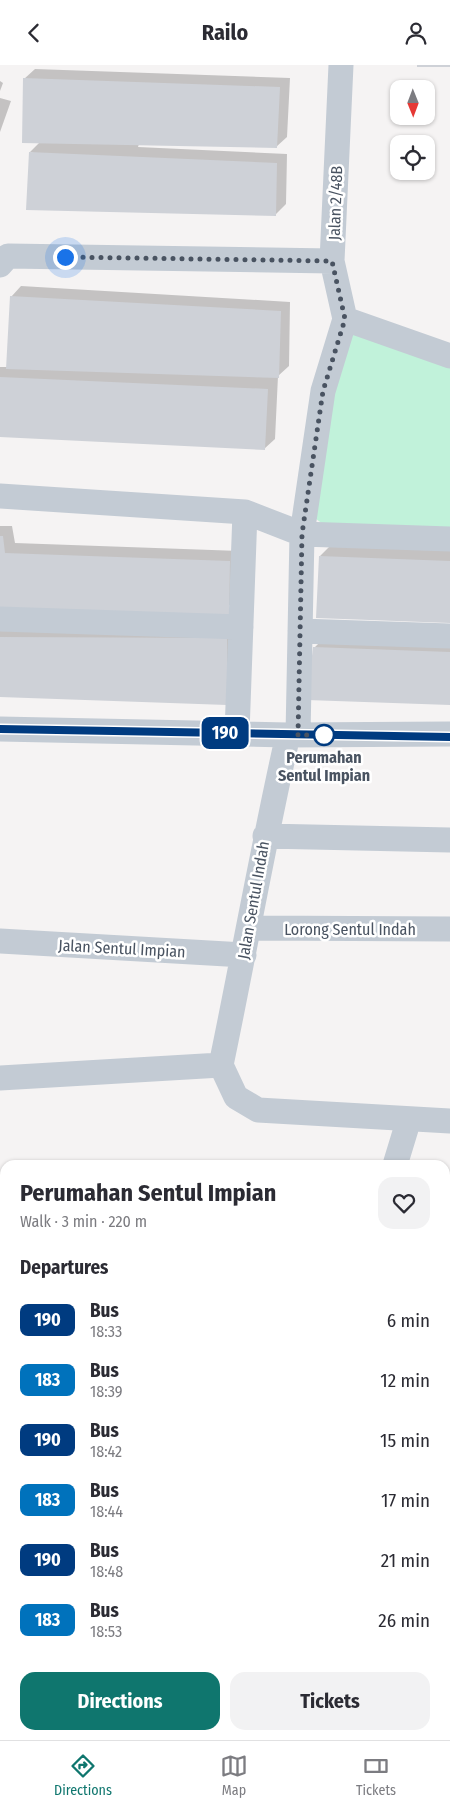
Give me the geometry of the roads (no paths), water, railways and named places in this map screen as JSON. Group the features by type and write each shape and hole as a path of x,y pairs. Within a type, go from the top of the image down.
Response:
{"street":[{"name":"Jalan 2/48B","path":"341,65 332,261 345,319"},
{"path":"0,265 8,256 332,261"},
{"path":"345,319 450,357"},
{"name":"Jalan Sentul Indah","path":"220,1065 244,955 265,836 293,735 300,631 302,534 323,391 345,319"},
{"path":"0,495 245,512 302,534 450,539"},
{"path":"237,733 245,512"},
{"path":"0,619 241,627"},
{"path":"300,631 450,636"},
{"path":"0,729 448,736"},
{"path":"265,836 450,840"},
{"name":"Lorong Sentul Indah","path":"249,928 450,929"},
{"name":"Jalan Sentul Impian","path":"0,941 244,955"},
{"path":"0,1078 220,1065 236,1097 258,1109 450,1121"},
{"path":"397,1160 409,1119"}],"place":[{"name":"Perumahan Sentul Impian","path":"324,735"}]}
